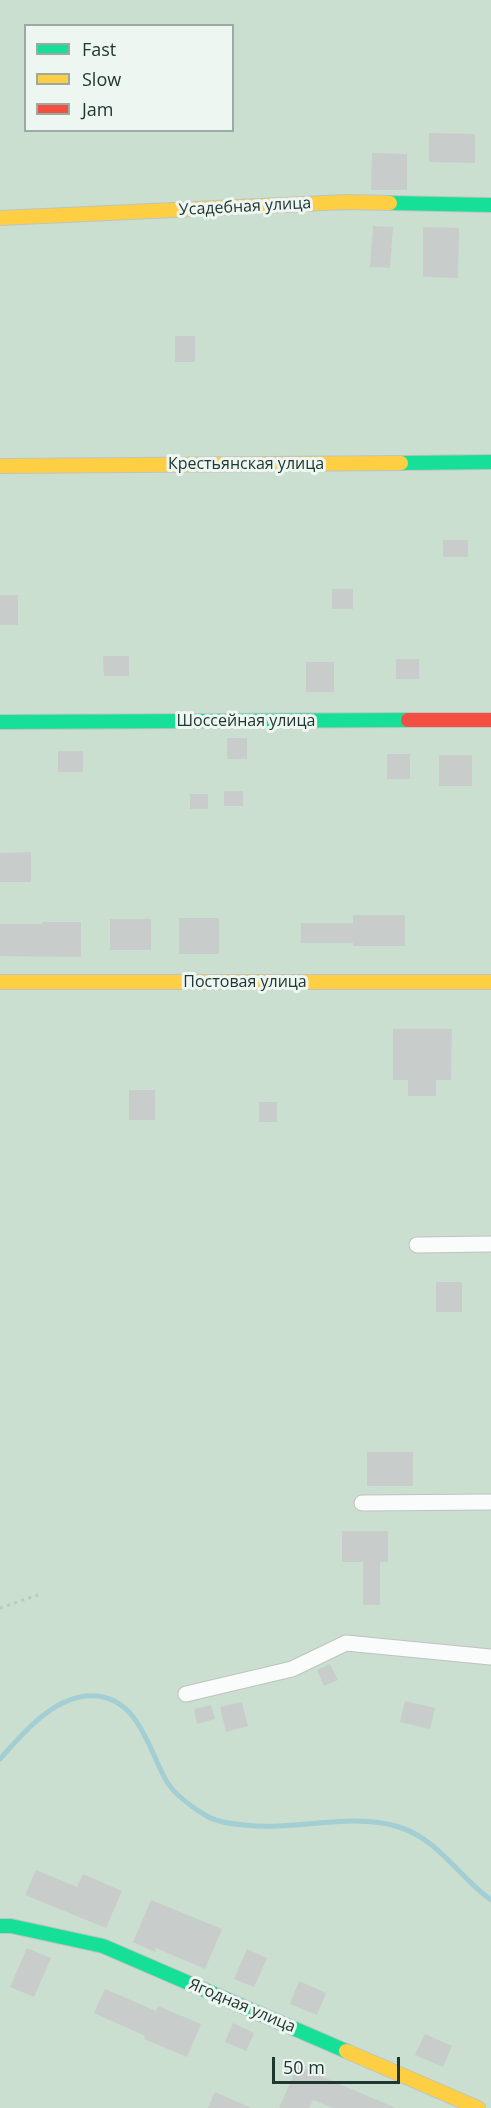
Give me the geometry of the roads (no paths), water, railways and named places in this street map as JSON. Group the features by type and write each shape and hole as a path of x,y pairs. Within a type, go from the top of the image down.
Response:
{"street":[{"name":"Усадебная улица","path":"0,218 346,202 491,205"},
{"name":"Крестьянская улица","path":"0,466 491,462"},
{"name":"Шоссейная улица","path":"0,722 491,720"},
{"name":"Постовая улица","path":"0,982 491,982"},
{"path":"417,1245 491,1244"},
{"path":"362,1503 491,1503"},
{"path":"186,1694 292,1669 346,1643 491,1657"},
{"name":"Ягодная улица","path":"0,1926 11,1926 104,1946 478,2108"}],"waterway":[{"path":"0,1759 30,1727 54,1708 81,1697 96,1696 111,1699 133,1716 167,1782 175,1792 184,1801 209,1817 230,1823 264,1826 361,1821 399,1827 413,1833 437,1849 491,1900"}]}
